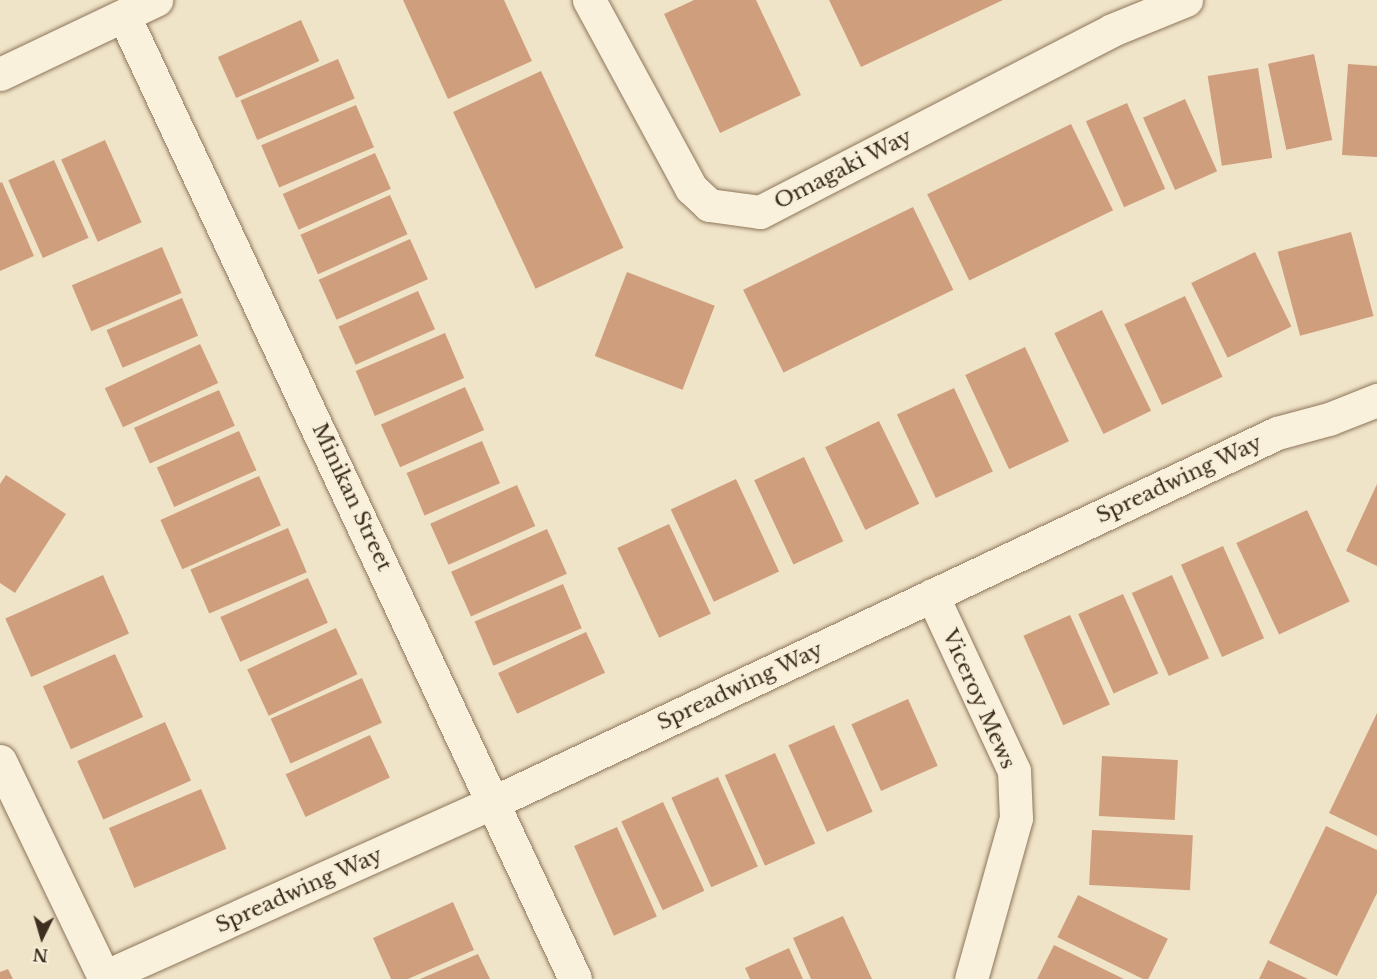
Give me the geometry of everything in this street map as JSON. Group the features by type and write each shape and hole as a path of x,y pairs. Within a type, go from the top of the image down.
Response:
{"street":[{"path":"0,74 156,0"},
{"name":"Omagaki Way","path":"590,0 691,188 710,205 760,212 1112,30 1186,0"},
{"name":"Minikan Street","path":"124,16 575,979"},
{"name":"Spreadwing Way","path":"104,978 494,802 1277,433 1329,419 1377,400"},
{"name":"Viceroy Mews","path":"932,595 1014,771 1016,818 971,979"},
{"path":"0,761 104,978"}],"building":[{"path":"403,0 504,0 532,61 448,99"},
{"path":"694,0 756,0 801,95 720,133 664,14"},
{"path":"829,0 1003,0 861,67"},
{"path":"301,20 319,61 236,98 218,57"},
{"path":"1314,54 1332,140 1286,150 1268,64"},
{"path":"338,59 355,99 257,140 240,100"},
{"path":"1348,64 1377,66 1377,157 1342,155"},
{"path":"1258,68 1272,158 1222,166 1208,76"},
{"path":"541,71 623,248 535,289 453,112"},
{"path":"1185,99 1217,171 1175,190 1143,118"},
{"path":"1127,103 1165,189 1124,207 1086,121"},
{"path":"356,105 374,147 279,188 261,145"},
{"path":"1071,124 1113,210 969,280 927,194"},
{"path":"105,140 142,222 98,242 61,160"},
{"path":"375,153 391,189 299,230 283,194"},
{"path":"54,160 89,238 43,258 8,180"},
{"path":"2,182 34,256 0,271 0,183"},
{"path":"390,195 407,234 318,274 300,235"},
{"path":"913,207 953,290 783,373 743,290"},
{"path":"1351,232 1374,316 1300,336 1278,252"},
{"path":"410,239 428,279 337,320 319,280"},
{"path":"162,247 182,293 91,331 72,285"},
{"path":"1255,252 1291,327 1228,358 1191,283"},
{"path":"627,272 715,306 683,390 595,356"},
{"path":"418,291 435,329 356,365 339,326"},
{"path":"1185,296 1223,377 1162,405 1124,324"},
{"path":"182,298 198,336 123,368 107,330"},
{"path":"1102,310 1151,411 1103,434 1054,333"},
{"path":"445,333 464,378 375,416 356,371"},
{"path":"200,344 218,383 123,427 105,388"},
{"path":"1025,347 1069,441 1009,469 965,375"},
{"path":"465,387 484,430 400,467 381,424"},
{"path":"954,388 993,471 936,498 897,415"},
{"path":"219,390 235,426 150,463 134,428"},
{"path":"879,421 919,504 865,530 825,447"},
{"path":"239,431 256,470 174,507 157,468"},
{"path":"482,441 500,483 424,515 407,473"},
{"path":"804,457 843,541 793,565 754,480"},
{"path":"6,475 66,514 15,593 0,583 0,484"},
{"path":"259,476 281,525 182,569 160,520"},
{"path":"736,479 779,571 714,602 671,509"},
{"path":"1377,484 1377,566 1346,551"},
{"path":"517,485 535,526 449,565 430,524"},
{"path":"1307,510 1350,602 1279,635 1236,543"},
{"path":"669,524 711,614 659,638 617,548"},
{"path":"288,528 307,572 209,614 190,569"},
{"path":"547,529 567,574 471,616 451,572"},
{"path":"1223,546 1264,638 1222,657 1181,565"},
{"path":"103,575 129,633 31,677 5,619"},
{"path":"1172,575 1209,658 1169,676 1132,593"},
{"path":"308,578 328,623 240,662 220,617"},
{"path":"563,584 582,628 493,666 475,622"},
{"path":"1123,594 1158,673 1114,693 1078,614"},
{"path":"1070,615 1110,705 1063,725 1023,636"},
{"path":"336,628 358,674 269,716 247,669"},
{"path":"586,632 605,673 517,714 498,673"},
{"path":"115,654 143,717 71,749 43,686"},
{"path":"362,678 382,723 291,763 271,719"},
{"path":"908,699 938,766 881,791 851,724"},
{"path":"1377,713 1377,836 1329,813"},
{"path":"165,722 191,780 103,820 77,761"},
{"path":"834,725 873,812 827,832 788,745"},
{"path":"370,735 390,778 306,817 286,774"},
{"path":"775,753 815,843 765,866 725,775"},
{"path":"1102,756 1178,760 1175,820 1099,816"},
{"path":"718,777 758,867 711,887 671,798"},
{"path":"201,789 226,849 134,888 109,828"},
{"path":"663,802 704,891 663,910 621,821"},
{"path":"1326,826 1377,850 1377,893 1337,976 1269,943"},
{"path":"617,827 657,917 614,936 574,846"},
{"path":"1092,830 1193,835 1190,890 1089,885"},
{"path":"1078,895 1168,939 1148,979 1143,979 1057,937"},
{"path":"453,902 474,950 408,979 391,979 373,938"},
{"path":"843,916 872,979 811,979 793,938"},
{"path":"1054,945 1124,979 1037,979"},
{"path":"789,948 803,979 750,979 745,968"},
{"path":"478,954 490,979 420,979"},
{"path":"1268,960 1308,979 1259,979"},
{"path":"8,969 13,979 0,979 0,972"}]}
